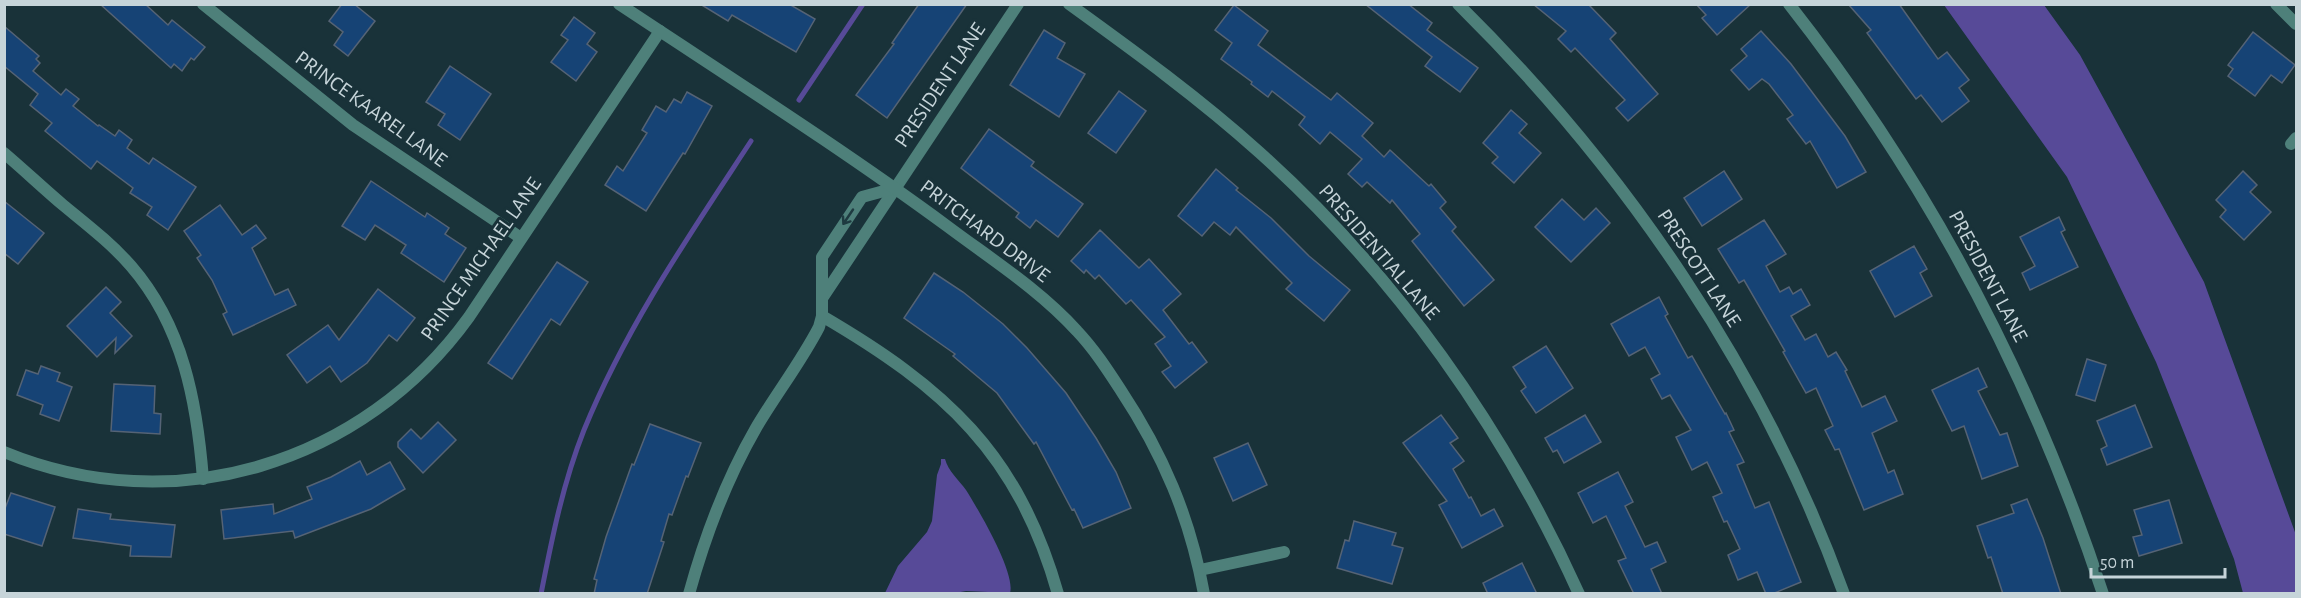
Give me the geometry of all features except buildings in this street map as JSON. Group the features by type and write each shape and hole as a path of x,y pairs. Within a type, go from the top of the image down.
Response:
{"street":[{"name":"PRINCE KAAREL LANE","path":"203,4 353,125 521,238"},
{"name":"PRITCHARD DRIVE","path":"619,4 895,188 1042,298 1072,325 1097,354 1160,454 1183,511 1200,570 1204,594"},
{"name":"PRESIDENT LANE","path":"823,297 1018,4"},
{"name":"PRESIDENTIAL LANE","path":"1069,4 1208,108 1309,200 1356,250 1446,362 1491,430 1539,512 1579,594"},
{"name":"PRESCOTT LANE","path":"1458,4 1564,116 1632,203 1700,302 1731,354 1781,448 1819,530 1844,594"},
{"name":"PRESIDENT LANE","path":"1789,4 1863,104 1904,166 1961,263 2033,408 2070,500 2103,594"},
{"path":"2276,4 2296,24"},
{"name":"PRINCE MICHAEL LANE","path":"4,452 58,470 110,479 152,482 203,479 265,465 293,455 351,427 398,395 448,346 660,31"},
{"path":"4,153 120,255 141,278 158,304 174,336 189,378 196,414 203,479"},
{"path":"689,594 706,538 738,461 772,401 814,337 822,316 822,257 862,197 895,188"},
{"path":"822,316 872,345 918,378 976,434 1010,479 1024,504 1047,556 1058,594"},
{"path":"1200,570 1284,552"}],"shaded area":[{"path":"1944,5 2044,5 2080,55 2204,282 2296,535 2296,593 2243,593 2234,559 2156,362 2067,177"},
{"path":"941,459 945,459 966,490 995,541 1007,571 1010,593 966,591 949,594 885,593 898,566 927,532 932,521"}],"waterway":[{"path":"799,100 863,4"},
{"path":"541,594 564,490 584,430 601,392 619,354 660,282 751,141"}]}
